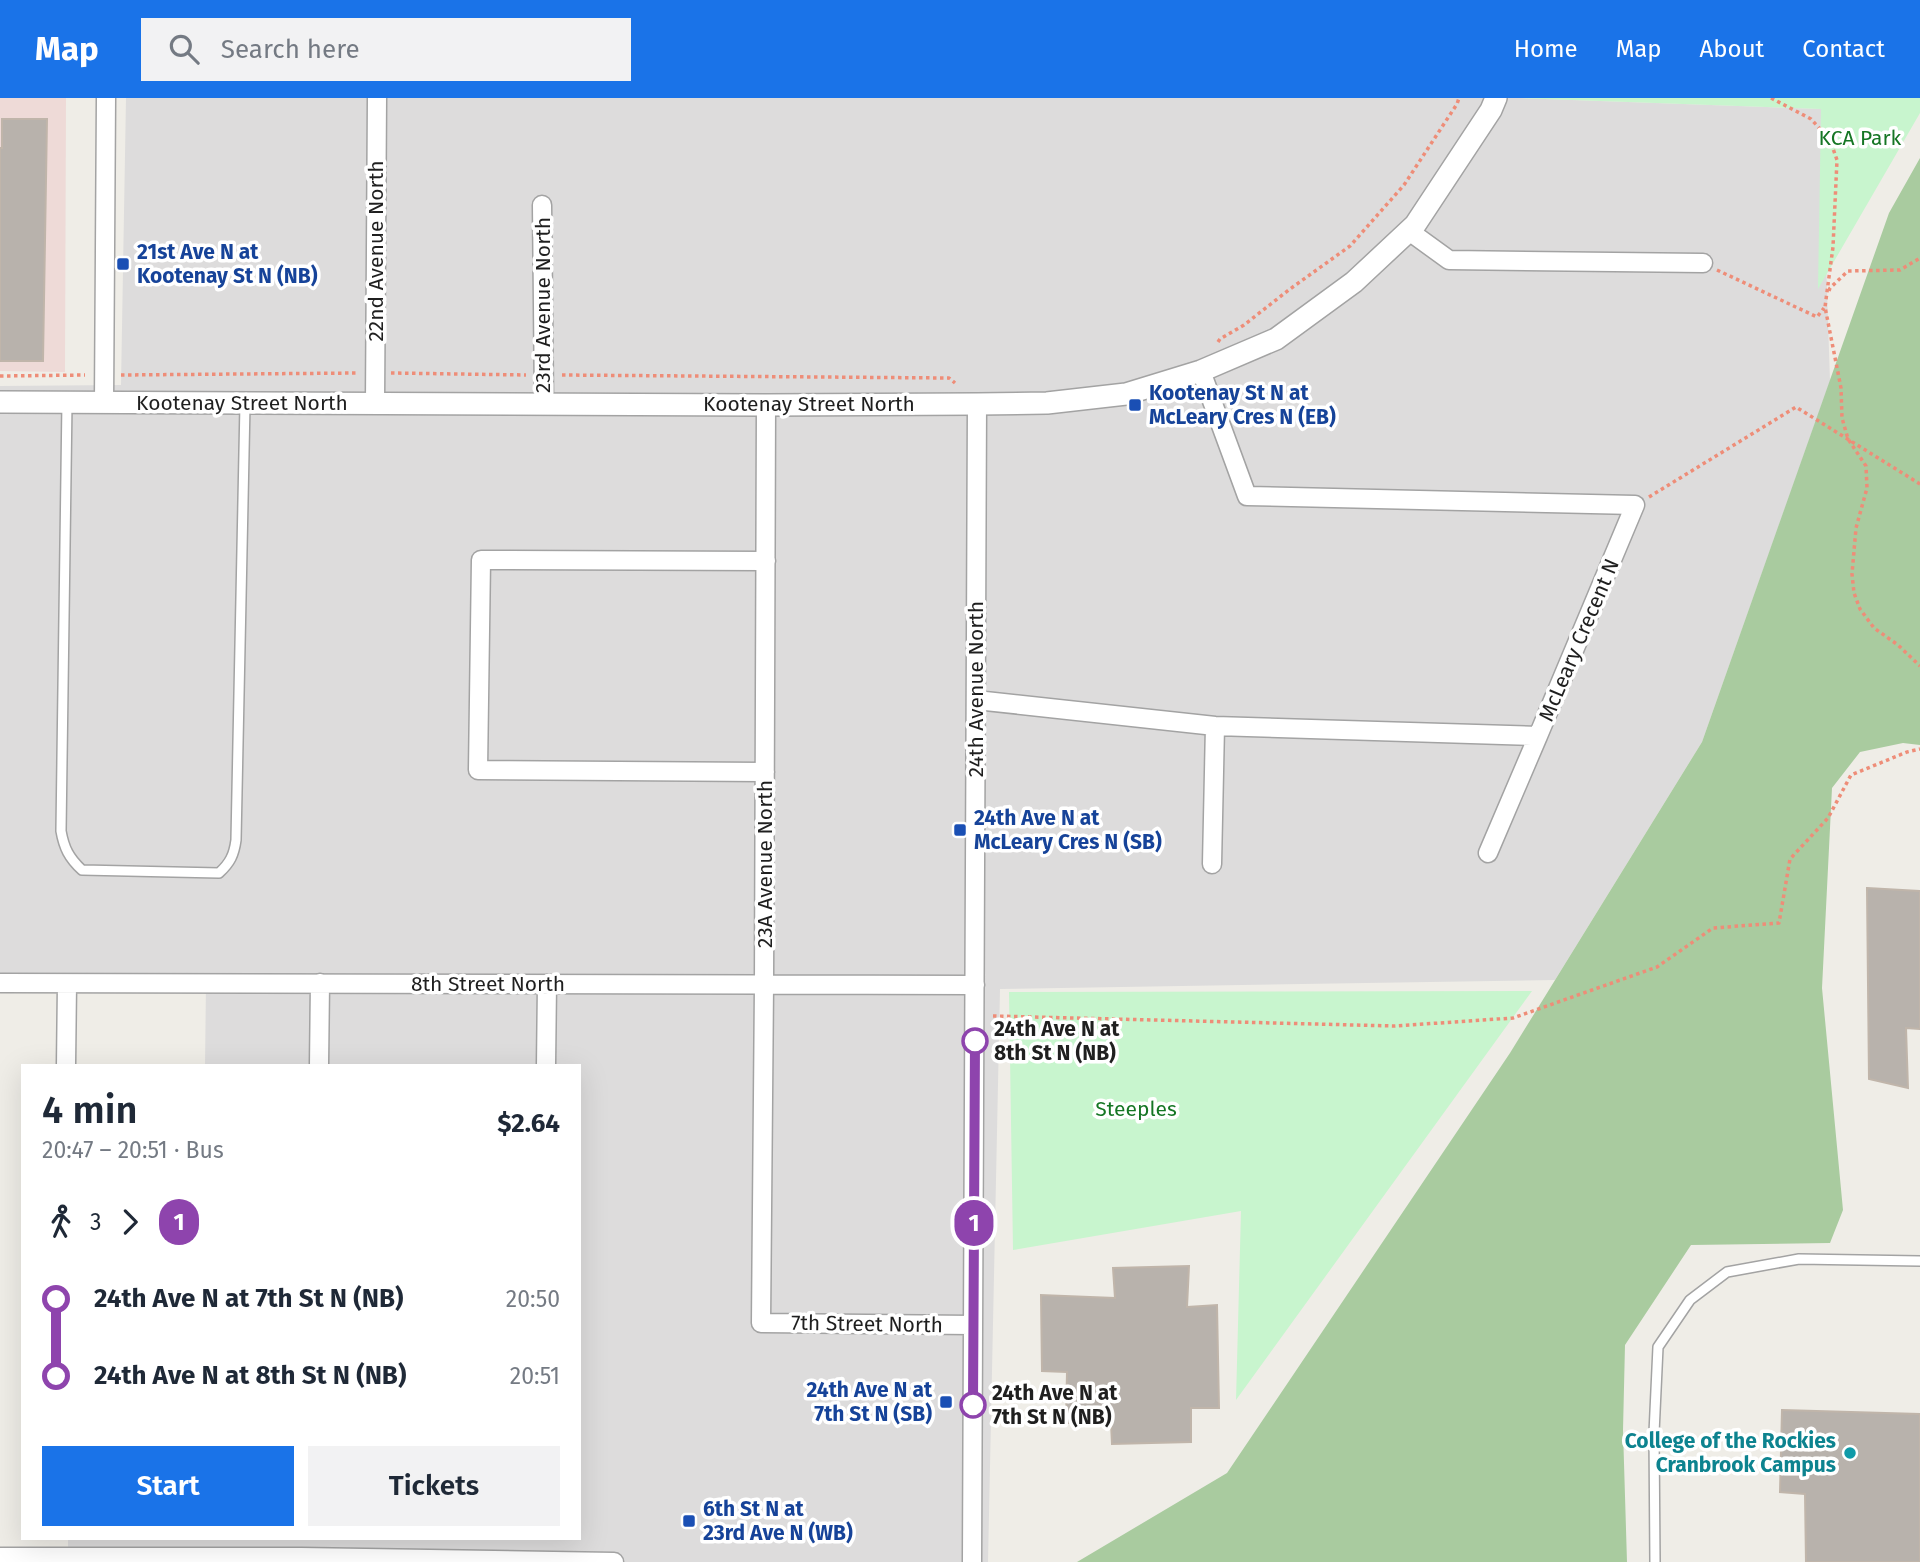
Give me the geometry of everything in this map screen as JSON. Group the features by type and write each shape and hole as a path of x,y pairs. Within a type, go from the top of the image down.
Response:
{"street":[{"path":"104,403 107,98"},
{"name":"22nd Avenue North","path":"376,403 377,98"},
{"name":"Kootenay Street North","path":"0,402 977,404 1046,403 1126,394 1200,371 1276,339 1354,282 1415,225 1491,110 1496,98"},
{"name":"23rd Avenue North","path":"542,205 544,404"},
{"path":"1409,231 1449,260 1703,263"},
{"path":"1200,371 1247,496 1635,505"},
{"name":"24th Avenue North","path":"972,1562 977,404"},
{"name":"23A Avenue North","path":"761,1323 766,405"},
{"name":"McLeary Crecent N","path":"976,700 1215,726 1538,736 1635,505"},
{"path":"765,772 478,770 481,560 766,561"},
{"path":"1212,864 1215,726"},
{"path":"1488,853 1538,736"},
{"name":"8th Street North","path":"0,983 975,985"},
{"path":"66,1064 67,984"},
{"path":"319,1064 320,984"},
{"path":"546,1064 547,984"},
{"name":"7th Street North","path":"761,1323 973,1325"},
{"path":"0,1557 57,1552 291,1560 614,1562"}],"lane":[{"path":"67,402 61,831 64,846 71,860 82,870 219,873 229,864 236,840 245,403"},
{"path":"1655,1562 1654,1433 1658,1347 1690,1300 1727,1272 1799,1259 1920,1261"}],"path":[{"path":"1200,371 1220,339 1244,325 1350,246 1404,185 1459,98"},
{"path":"1771,98 1811,119 1830,140 1837,160 1833,247 1825,307 1841,388 1842,418 1848,439 1866,466 1867,488 1856,528 1852,574 1854,593 1860,609 1874,628 1898,645 1920,666"},
{"path":"1703,263 1817,317 1825,307 1830,288 1847,271 1900,270 1920,258"},
{"path":"0,376 376,373 950,378 977,404"},
{"path":"1635,505 1796,407 1920,484"},
{"path":"975,1015 1395,1026 1513,1018 1657,967 1713,928 1779,923 1790,859 1828,818 1851,775 1920,749"}],"shaded area":[{"path":"0,98 66,98 65,372 0,371"},
{"path":"126,98 1520,98 1821,109 1830,381 1702,742 1555,980 1000,989 988,1562 68,1562 68,1540 581,1540 581,1064 205,1064 206,984 0,983 0,386 121,385"}],"green space":[{"name":"KCA Park","path":"1520,98 1920,98 1920,113 1818,289 1821,109"},
{"path":"1920,158 1920,745 1903,743 1860,752 1832,788 1822,988 1843,1210 1830,1243 1691,1245 1625,1345 1623,1430 1627,1562 1077,1562 1227,1473 1510,1053 1702,742 1889,213"},
{"name":"Steeples","path":"1532,991 1236,1400 1241,1211 1013,1250 1009,992"}],"building":[{"path":"2,119 47,119 43,361 0,361"},
{"path":"1867,888 1920,891 1920,1029 1906,1028 1908,1088 1869,1079"},
{"path":"1189,1266 1187,1307 1217,1305 1219,1408 1191,1408 1191,1442 1112,1444 1111,1423 1066,1423 1067,1372 1042,1371 1041,1295 1115,1298 1113,1268"},
{"name":"College of the Rockies Cranbrook Campus","path":"1782,1410 1920,1414 1920,1562 1806,1562 1805,1494 1780,1492"}],"bus line":[{"name":"1","path":"973,1405 975,1041"}],"place":[{"name":"21st Ave N at Kootenay St N (NB)","path":"123,264"},
{"name":"Kootenay St N at McLeary Cres N (EB)","path":"1135,405"},
{"name":"24th Ave N at McLeary Cres N (SB)","path":"960,830"},
{"name":"24th Ave N at 8th St N (NB)","path":"975,1041"},
{"name":"24th Ave N at 7th St N (SB)","path":"946,1402"},
{"name":"24th Ave N at 7th St N (NB)","path":"973,1405"},
{"name":"College of the Rockies Cranbrook Campus","path":"1850,1453"},
{"name":"6th St N at 23rd Ave N (WB)","path":"689,1521"}]}
